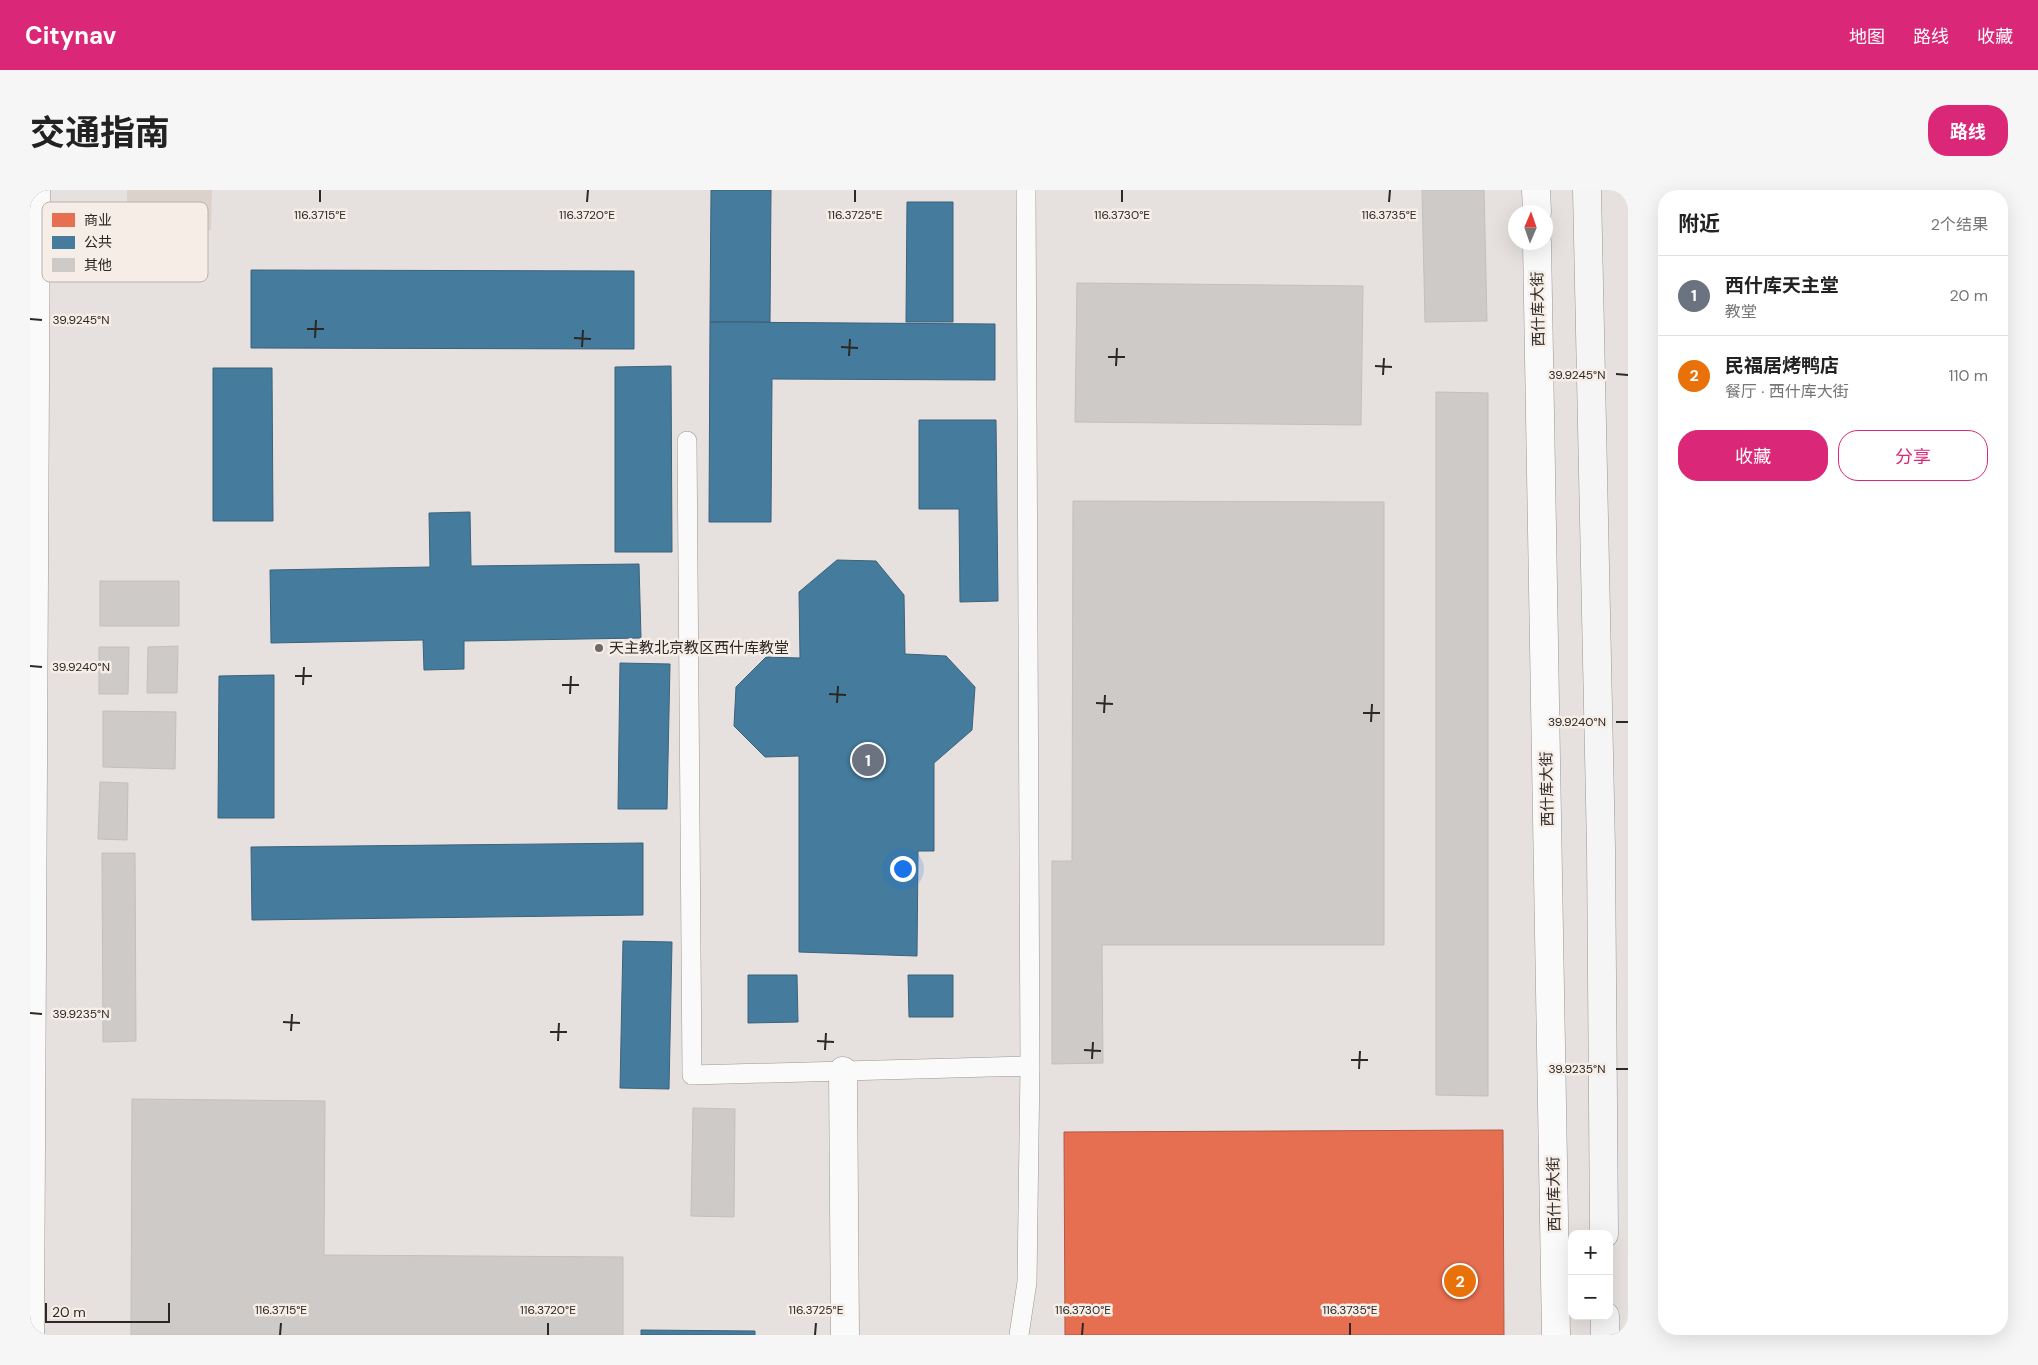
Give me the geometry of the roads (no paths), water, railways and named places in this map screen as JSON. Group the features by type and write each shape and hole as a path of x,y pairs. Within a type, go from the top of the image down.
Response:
{"main road":[{"path":"1588,190 1601,848 1604,1230"},
{"path":"1605,1320 1605,1335"}],"street":[{"path":"30,1335 36,190"},
{"path":"1536,190 1536,205"},
{"name":"西什库大街","path":"1537,250 1556,1335"},
{"path":"842,1071 845,1335"}],"lane":[{"path":"1019,1335 1027,1282 1030,1066 1026,190"},
{"path":"687,441 692,1075 1030,1066"}],"place":[{"name":"天主教北京教区西什库教堂","path":"599,648"},
{"name":"西什库天主堂","path":"868,760"},
{"name":"民福居烤鸭店","path":"1460,1281"}]}
